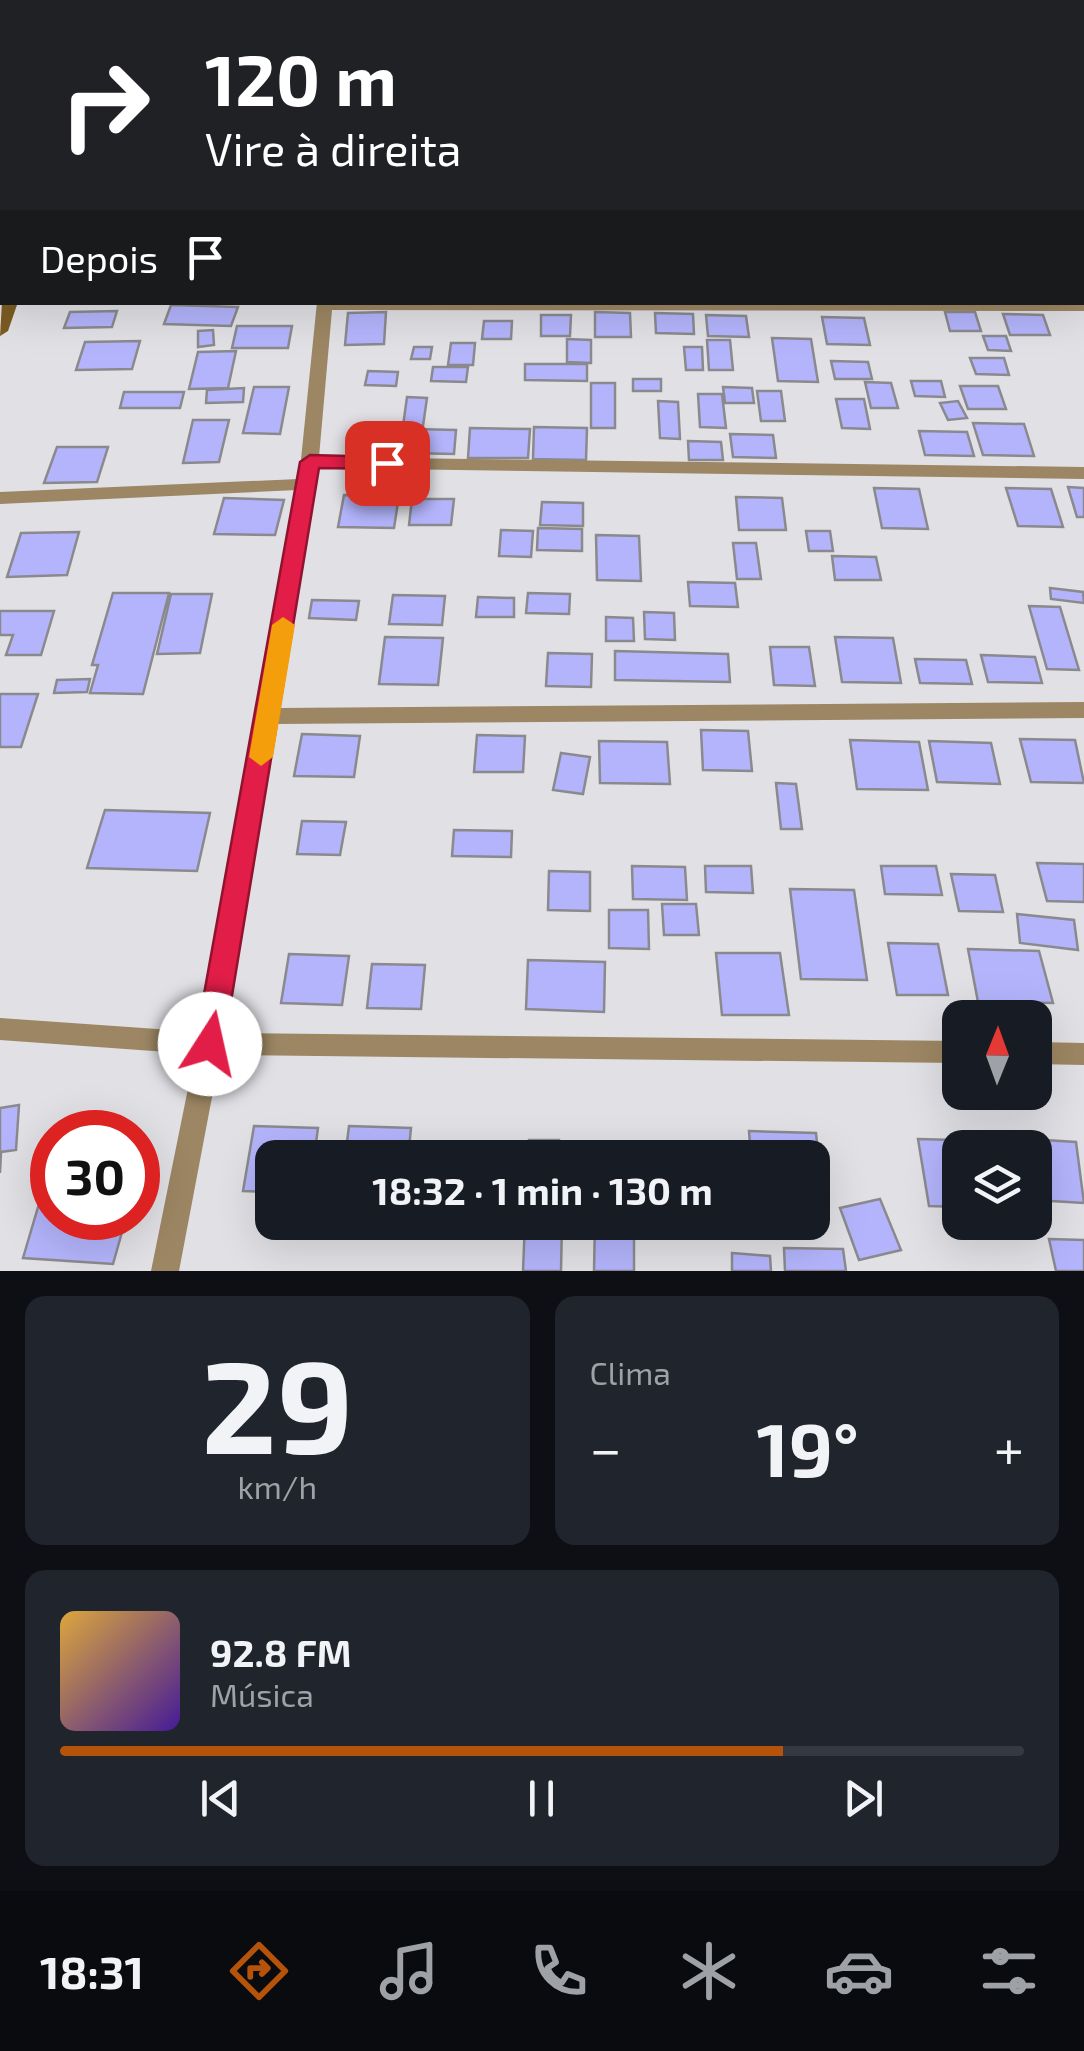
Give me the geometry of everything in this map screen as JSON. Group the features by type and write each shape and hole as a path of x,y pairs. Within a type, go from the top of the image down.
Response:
{"main road":[{"path":"0,331 9,305"}],"street":[{"path":"165,1271 210,1044 308,473 324,305"},
{"path":"703,305 1082,306"},
{"path":"0,498 308,473 1084,473"},
{"path":"268,716 1084,710"},
{"path":"0,1029 210,1044 942,1052"},
{"path":"1052,1053 1084,1054"}],"building":[{"path":"171,305 238,307 231,326 164,324"},
{"path":"117,311 112,327 64,328 70,312"},
{"path":"386,312 384,344 345,345 348,313"},
{"path":"595,312 630,313 631,337 595,337"},
{"path":"945,312 975,312 981,331 950,331"},
{"path":"655,313 693,314 694,334 656,333"},
{"path":"1003,314 1043,315 1050,335 1010,335"},
{"path":"541,315 571,315 570,336 541,336"},
{"path":"706,315 746,316 749,337 708,336"},
{"path":"822,317 864,318 870,345 827,344"},
{"path":"484,321 512,321 511,339 482,339"},
{"path":"237,326 292,326 288,348 232,348"},
{"path":"213,330 214,345 198,347 198,331"},
{"path":"983,336 1006,336 1011,351 988,350"},
{"path":"772,338 811,339 818,382 778,381"},
{"path":"567,339 591,340 591,363 567,362"},
{"path":"707,340 730,340 733,370 709,370"},
{"path":"140,341 132,369 76,370 85,342"},
{"path":"451,343 475,343 473,365 448,365"},
{"path":"414,347 432,347 430,359 411,359"},
{"path":"684,347 702,347 703,370 686,370"},
{"path":"236,351 228,388 189,389 198,352"},
{"path":"970,358 1004,358 1009,375 976,374"},
{"path":"831,361 868,362 872,379 835,379"},
{"path":"525,364 587,364 587,381 525,380"},
{"path":"433,367 468,367 466,382 431,381"},
{"path":"368,371 398,372 396,386 365,385"},
{"path":"633,379 661,379 661,391 633,391"},
{"path":"911,381 941,381 945,397 915,396"},
{"path":"865,382 891,383 898,408 871,408"},
{"path":"591,383 615,383 615,428 591,428"},
{"path":"960,386 998,386 1006,409 968,409"},
{"path":"254,387 289,387 280,434 243,433"},
{"path":"723,387 752,388 754,403 725,403"},
{"path":"244,388 243,402 206,403 207,390"},
{"path":"757,391 781,391 785,421 761,421"},
{"path":"124,392 184,392 180,408 120,408"},
{"path":"698,394 722,394 726,428 700,427"},
{"path":"407,397 427,398 423,426 403,426"},
{"path":"836,399 864,399 870,429 842,428"},
{"path":"658,401 678,402 680,439 660,438"},
{"path":"958,401 967,418 948,420 940,403"},
{"path":"193,420 229,420 219,462 183,463"},
{"path":"973,423 1024,424 1034,456 983,455"},
{"path":"534,427 587,428 586,460 533,459"},
{"path":"470,428 530,429 528,458 468,458"},
{"path":"413,429 456,430 454,454 409,453"},
{"path":"919,431 967,432 974,456 925,455"},
{"path":"730,434 773,435 776,458 733,457"},
{"path":"688,441 721,442 723,460 689,460"},
{"path":"57,447 108,447 97,482 44,483"},
{"path":"1068,487 1084,488 1084,517 1077,517"},
{"path":"874,488 919,489 928,529 882,528"},
{"path":"1006,488 1051,489 1063,527 1018,526"},
{"path":"344,495 399,496 394,528 338,527"},
{"path":"736,497 782,498 786,530 739,530"},
{"path":"224,498 284,500 275,535 214,534"},
{"path":"412,499 454,499 451,525 409,525"},
{"path":"542,502 583,503 583,526 540,525"},
{"path":"538,528 582,529 582,551 537,550"},
{"path":"501,530 533,531 531,557 499,556"},
{"path":"806,531 830,531 833,551 809,551"},
{"path":"79,532 67,575 7,577 21,533"},
{"path":"596,535 639,536 641,581 597,580"},
{"path":"733,543 756,543 761,579 737,579"},
{"path":"832,556 876,557 881,580 835,580"},
{"path":"688,582 735,583 738,607 690,606"},
{"path":"1050,588 1083,592 1084,603 1051,599"},
{"path":"113,593 169,593 143,694 90,693 98,665 92,665"},
{"path":"528,593 570,594 569,614 526,613"},
{"path":"171,594 212,594 200,653 157,654"},
{"path":"393,595 445,596 442,625 389,624"},
{"path":"478,597 514,598 514,617 476,617"},
{"path":"312,600 359,601 356,620 309,618"},
{"path":"1029,606 1060,607 1079,670 1047,669"},
{"path":"0,611 54,611 41,655 6,655 13,635 0,635"},
{"path":"644,612 674,613 675,640 645,639"},
{"path":"606,617 633,618 634,641 606,641"},
{"path":"385,637 443,638 438,685 379,684"},
{"path":"835,637 893,638 901,683 842,682"},
{"path":"770,647 809,647 815,686 774,685"},
{"path":"615,651 728,654 730,682 615,680"},
{"path":"548,653 592,654 591,687 546,686"},
{"path":"981,655 1035,657 1042,683 988,682"},
{"path":"915,659 966,660 972,684 920,683"},
{"path":"90,679 87,692 54,693 57,680"},
{"path":"0,694 38,694 21,747 0,747"},
{"path":"701,730 748,731 752,771 703,770"},
{"path":"302,734 360,736 354,777 294,776"},
{"path":"477,735 525,736 523,772 474,772"},
{"path":"1020,739 1075,740 1084,783 1031,782"},
{"path":"850,740 919,742 928,790 857,789"},
{"path":"599,741 667,742 670,784 600,783"},
{"path":"929,741 991,743 1000,784 937,782"},
{"path":"561,753 590,757 583,794 553,790"},
{"path":"776,783 796,784 802,829 781,829"},
{"path":"105,810 210,813 197,871 87,868"},
{"path":"302,821 346,822 340,855 297,854"},
{"path":"454,830 512,831 511,857 452,856"},
{"path":"1037,863 1084,864 1084,902 1047,901"},
{"path":"632,866 685,867 687,900 633,899"},
{"path":"705,866 751,866 753,893 706,892"},
{"path":"881,866 936,866 942,895 885,894"},
{"path":"549,871 590,872 590,911 548,910"},
{"path":"951,874 995,875 1003,912 959,911"},
{"path":"790,889 854,890 867,980 801,979"},
{"path":"662,904 696,904 699,935 664,935"},
{"path":"609,910 648,910 649,949 609,948"},
{"path":"1017,914 1074,920 1078,950 1020,943"},
{"path":"888,943 938,944 948,995 897,995"},
{"path":"968,949 1039,951 1053,1003 978,1000"},
{"path":"716,953 780,953 789,1015 722,1015"},
{"path":"289,954 349,956 342,1005 281,1003"},
{"path":"528,960 605,962 604,1012 526,1009"},
{"path":"372,964 425,965 421,1009 367,1008"},
{"path":"19,1105 16,1150 1,1152 0,1173 0,1108"},
{"path":"254,1126 318,1128 316,1140 255,1140 255,1191 243,1191"},
{"path":"349,1126 411,1128 410,1140 347,1140"},
{"path":"749,1131 816,1133 817,1140 750,1140"},
{"path":"918,1139 942,1140 942,1206 929,1206"},
{"path":"1052,1140 1076,1142 1084,1203 1052,1201"},
{"path":"880,1199 901,1250 859,1260 840,1208"},
{"path":"30,1234 30,1240 120,1240 113,1264 23,1258"},
{"path":"524,1240 562,1240 561,1271 523,1271"},
{"path":"595,1240 634,1240 634,1271 594,1271"},
{"path":"1049,1240 1084,1240 1084,1271 1056,1271"},
{"path":"784,1248 843,1249 846,1271 785,1271"},
{"path":"732,1253 770,1256 771,1271 732,1271"}],"slow traffic":[{"path":"261,757 283,625"}],"route":[{"path":"210,1044 310,462 387,463"}]}
